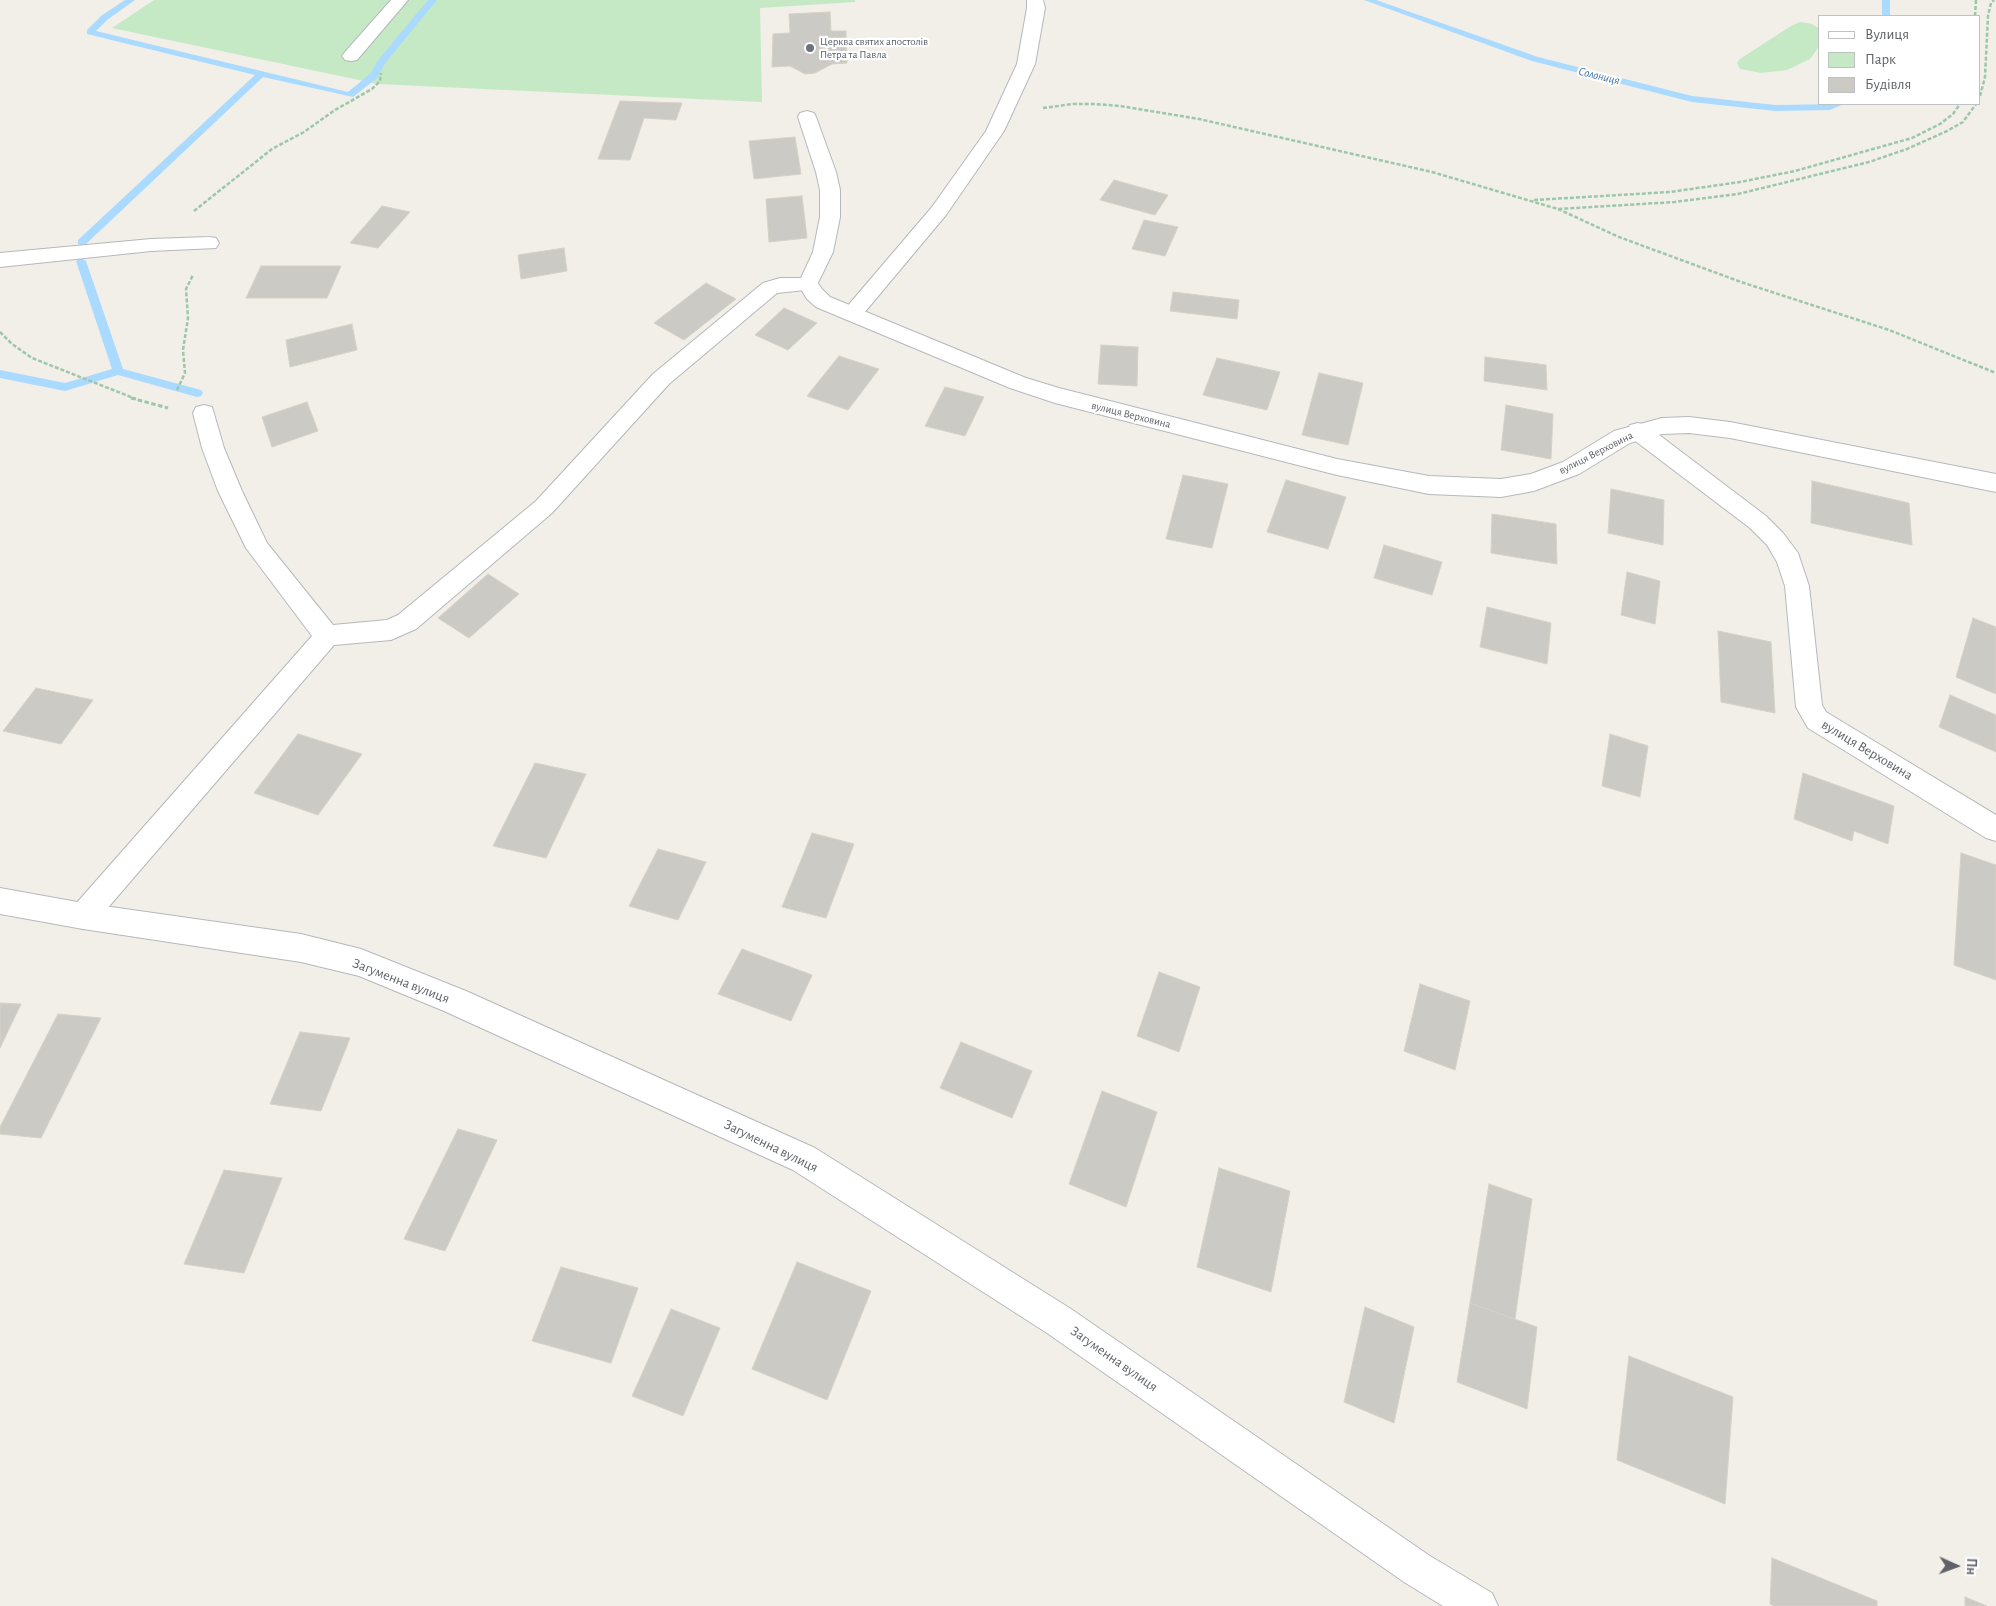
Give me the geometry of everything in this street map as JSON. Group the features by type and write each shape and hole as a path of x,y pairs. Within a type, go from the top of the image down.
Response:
{"street":[{"path":"354,52 400,0"},
{"path":"852,314 939,211 995,131 1026,64 1036,8 1035,0"},
{"path":"83,916 327,636 391,630 407,622 544,507 661,379 770,288 780,285 808,284 823,252 830,217 830,190 826,172 807,117"},
{"path":"0,260 150,245 209,243"},
{"name":"вулиця Верховина","path":"808,284 814,294 823,302 1018,384 1054,395 1337,467 1429,485 1501,488 1534,482 1571,468 1622,437 1638,431 1662,426 1689,425 1730,430 1996,483"},
{"path":"204,413 213,448 230,492 258,548 327,636"},
{"name":"вулиця Верховина","path":"1638,431 1758,522 1775,539 1789,560 1797,586 1809,707 1817,720 1996,829"},
{"name":"Загуменна вулиця","path":"0,901 83,916 301,948 360,963 455,1001 804,1159 1059,1321 1417,1569 1479,1606"}],"path":[{"path":"1975,15 1976,0"},
{"path":"1981,92 1985,77 1988,16 1991,3 1994,0"},
{"path":"150,245 242,174 257,160 372,89 380,81 382,75 378,68 354,52"},
{"path":"995,131 1044,108 1073,104 1120,106 1199,119 1271,134 1432,172 1558,209 1619,237 1741,282 1888,330 1996,373"},
{"path":"1530,200 1670,192 1740,182 1794,171 1912,138 1947,119 1959,105"},
{"path":"1558,209 1675,202 1738,194 1869,162 1907,149 1947,131 1963,122 1975,105"},
{"path":"175,394 185,373 184,350 188,318 186,289 209,243"},
{"path":"0,332 12,344 32,358 126,396 167,408 204,413"},
{"path":"167,416 167,408 171,401"}],"green space":[{"path":"154,0 855,0 855,2 760,8 762,102 378,84 112,28"},
{"path":"1800,22 1812,24 1818,28 1818,48 1810,59 1787,70 1761,73 1740,69 1737,63 1740,59"}],"building":[{"name":"Церква святих апостолів Петра та Павла","path":"830,12 831,31 846,31 847,63 832,64 815,73 805,74 790,66 772,67 773,34 790,33 789,14"},
{"path":"620,101 682,103 676,120 644,118 630,160 598,159"},
{"path":"795,137 801,174 754,179 749,141"},
{"path":"1114,180 1168,195 1155,215 1100,200"},
{"path":"802,196 807,238 769,242 766,199"},
{"path":"382,206 410,212 378,248 350,243"},
{"path":"1144,220 1178,227 1165,256 1132,249"},
{"path":"564,248 567,271 521,279 518,255"},
{"path":"261,266 341,266 327,298 246,298"},
{"path":"706,283 736,299 684,340 654,323"},
{"path":"1173,292 1239,300 1237,319 1170,311"},
{"path":"784,308 817,323 788,350 755,335"},
{"path":"352,324 357,350 290,367 286,340"},
{"path":"1101,345 1138,347 1137,386 1098,384"},
{"path":"839,356 879,369 848,410 807,396"},
{"path":"1485,357 1546,365 1547,390 1484,381"},
{"path":"1217,358 1280,372 1267,410 1203,395"},
{"path":"1319,373 1363,383 1348,445 1302,435"},
{"path":"945,387 984,397 965,436 925,426"},
{"path":"307,402 318,431 272,447 262,417"},
{"path":"1506,405 1553,414 1551,459 1501,450"},
{"path":"1183,475 1228,484 1212,548 1166,539"},
{"path":"1286,480 1346,497 1328,549 1267,532"},
{"path":"1812,481 1909,503 1912,545 1811,523"},
{"path":"1611,489 1664,500 1663,545 1608,533"},
{"path":"1492,514 1556,524 1557,564 1491,553"},
{"path":"1384,545 1442,562 1432,595 1374,578"},
{"path":"1627,572 1660,581 1655,624 1621,615"},
{"path":"488,574 519,594 469,638 438,618"},
{"path":"1487,607 1551,623 1547,664 1480,647"},
{"path":"1973,618 1996,627 1996,694 1956,677"},
{"path":"1718,631 1771,642 1775,713 1721,702"},
{"path":"36,688 93,700 61,744 3,731"},
{"path":"1950,695 1996,715 1996,752 1939,727"},
{"path":"298,734 362,754 318,815 254,793"},
{"path":"1610,734 1648,746 1640,797 1602,786"},
{"path":"535,763 586,774 546,858 493,846"},
{"path":"1803,773 1894,806 1888,844 1854,831 1852,841 1794,819"},
{"path":"812,833 854,844 826,918 782,907"},
{"path":"658,849 706,862 678,920 629,906"},
{"path":"1961,853 1996,865 1996,980 1954,965"},
{"path":"742,949 812,975 791,1021 718,994"},
{"path":"1159,972 1200,987 1179,1052 1137,1036"},
{"path":"1420,984 1470,1001 1455,1070 1404,1051"},
{"path":"0,1003 21,1004 0,1048"},
{"path":"58,1014 101,1018 41,1138 0,1134 0,1127"},
{"path":"300,1032 350,1038 321,1111 270,1104"},
{"path":"961,1042 1032,1071 1012,1118 940,1088"},
{"path":"1102,1091 1157,1112 1126,1207 1069,1184"},
{"path":"458,1129 497,1140 445,1251 404,1239"},
{"path":"1219,1168 1290,1191 1271,1292 1197,1267"},
{"path":"224,1170 282,1178 244,1273 184,1264"},
{"path":"1489,1184 1532,1199 1515,1319 1470,1303"},
{"path":"797,1262 871,1291 827,1400 752,1369"},
{"path":"561,1267 638,1288 611,1363 532,1341"},
{"path":"1470,1303 1537,1327 1527,1409 1457,1382"},
{"path":"1365,1307 1414,1327 1394,1423 1344,1402"},
{"path":"671,1309 720,1328 683,1416 632,1396"},
{"path":"1629,1356 1733,1397 1725,1504 1617,1460"},
{"path":"1772,1558 1877,1601 1877,1606 1774,1606 1770,1604"},
{"path":"1965,1597 1987,1606 1965,1606"}],"waterway":[{"path":"131,0 104,18 90,32 261,74"},
{"path":"261,74 350,95 374,76 382,61 433,0"},
{"name":"Солониця","path":"1368,0 1535,59 1692,99 1775,108 1830,107 1836,105"},
{"name":"Солониця","path":"1886,0 1886,15"},
{"path":"82,242 261,74"},
{"path":"81,261 118,371"},
{"path":"0,374 65,387 118,371"},
{"path":"118,371 197,393"}],"place":[{"name":"Церква святих апостолів Петра та Павла","path":"810,48"}]}
